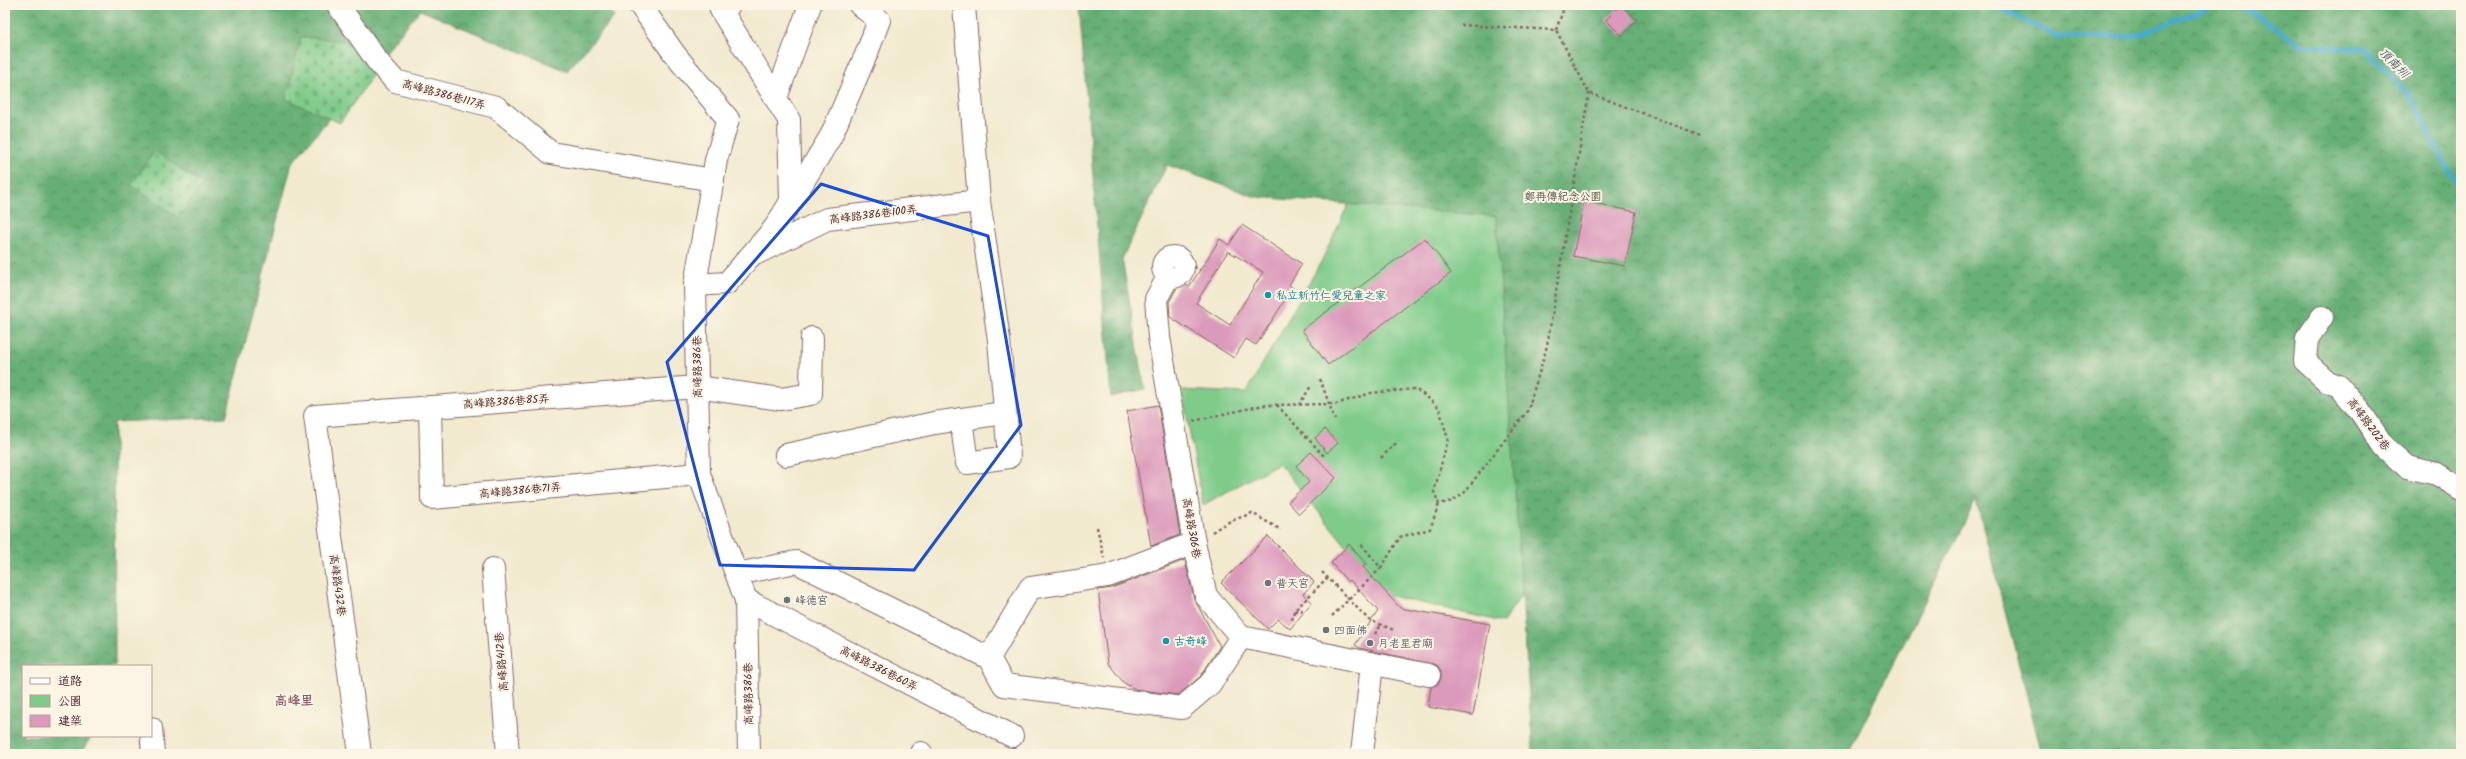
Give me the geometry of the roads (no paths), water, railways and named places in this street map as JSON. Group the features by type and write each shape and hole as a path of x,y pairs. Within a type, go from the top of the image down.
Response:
{"street":[{"name":"高峰路386巷117弄","path":"338,5 378,62 395,80 496,107 552,153 713,180"},
{"name":"高峰路386巷","path":"640,5 676,56 728,119 716,160 695,285 699,474 746,600 749,754"},
{"path":"729,5 722,10 789,120 791,201"},
{"path":"776,98 810,5"},
{"name":"高峰路386巷100弄","path":"695,285 727,283 774,229 831,136 868,50 879,20 860,5"},
{"path":"962,419 967,463 1009,457 1004,413 999,340 979,201 964,5"},
{"name":"高峰路386巷100弄","path":"750,256 827,219 979,201"},
{"name":"高峰路306巷","path":"1173,267 1156,300 1159,337 1194,543 1206,596 1241,637"},
{"name":"高峰路202巷","path":"2322,316 2307,339 2305,361 2328,382 2339,386 2360,410 2384,447 2407,466 2437,474 2461,489"},
{"name":"高峰路386巷85弄","path":"315,416 697,387 781,399 811,394 812,338"},
{"name":"高峰路386巷71弄","path":"430,407 432,498 699,474"},
{"path":"786,455 934,423 1004,413"},
{"name":"高峰路432巷","path":"315,416 360,754"},
{"path":"989,658 1030,588 1108,576 1194,543"},
{"path":"737,574 796,562 989,658 1004,685 1182,708 1210,684 1241,637 1429,675"},
{"name":"高峰路412巷","path":"493,569 508,754"},
{"name":"高峰路386巷60弄","path":"746,600 1012,736"},
{"path":"1362,754 1372,664"},
{"path":"151,737 152,754"}],"waterway":[{"name":"頂南圳","path":"1994,5 2058,37 2135,36 2216,5"},
{"name":"頂南圳","path":"2241,5 2303,46 2365,49 2408,93 2461,192"}],"place":[{"name":"私立新竹仁愛兒童之家","path":"1268,295"},
{"name":"普天宮","path":"1268,583"},
{"name":"峰德宮","path":"787,600"},
{"name":"四面佛","path":"1326,630"},
{"name":"古奇峰","path":"1166,641"},
{"name":"月老星君廟","path":"1370,643"}],"district":[{"name":"高峰里","path":"294,700"}],"park label":[{"name":"鄭再傳紀念公園","path":"1563,196"}]}
